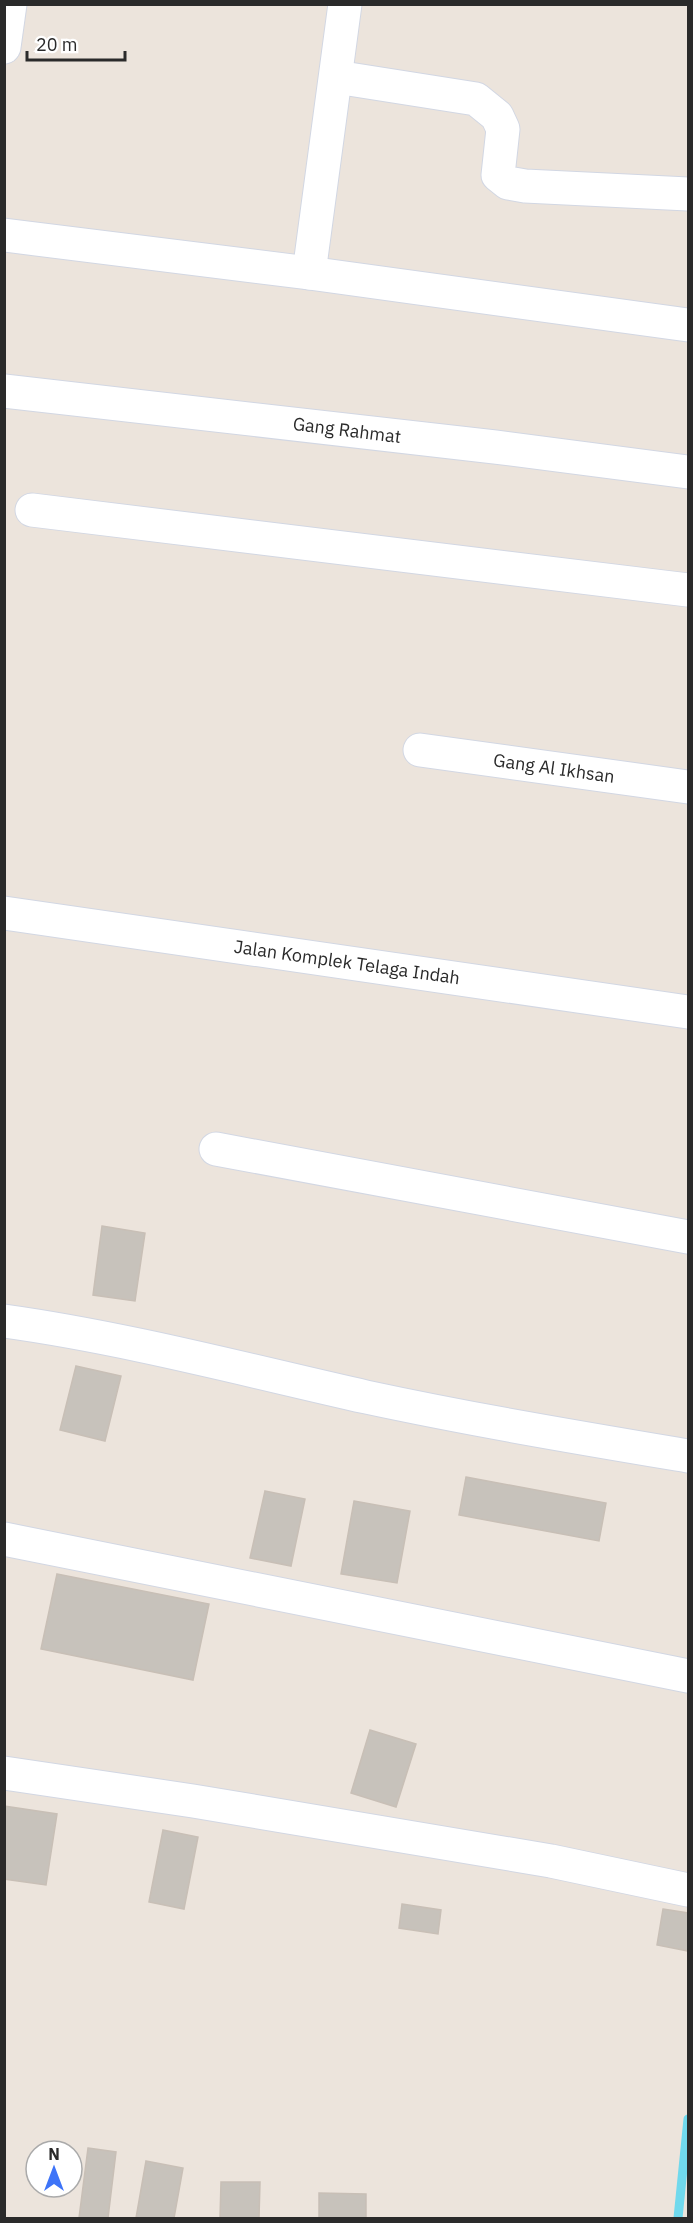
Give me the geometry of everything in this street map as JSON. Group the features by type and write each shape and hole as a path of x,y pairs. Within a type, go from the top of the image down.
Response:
{"street":[{"path":"4,47 10,4"},
{"path":"309,273 345,4"},
{"path":"336,77 476,99 497,116 503,129 498,175 508,183 525,186 688,194"},
{"path":"4,235 309,273 688,325"},
{"name":"Gang Rahmat","path":"4,391 688,472"},
{"path":"32,510 688,590"},
{"name":"Gang Al Ikhsan","path":"420,750 688,787"},
{"name":"Jalan Komplek Telaga Indah","path":"4,913 688,1012"},
{"path":"216,1149 688,1237"},
{"path":"4,1320 192,1357 367,1397 536,1431 688,1456"},
{"path":"4,1539 688,1676"},
{"path":"4,1773 193,1801 551,1861 688,1890"}],"building":[{"path":"102,1226 145,1233 135,1301 93,1295"},
{"path":"76,1366 121,1376 105,1441 60,1430"},
{"path":"466,1477 606,1503 599,1541 459,1515"},
{"path":"265,1491 305,1499 291,1566 250,1558"},
{"path":"354,1501 410,1511 397,1583 341,1574"},
{"path":"57,1574 209,1604 193,1680 41,1649"},
{"path":"370,1730 416,1744 396,1807 351,1793"},
{"path":"4,1806 57,1814 46,1885 4,1879"},
{"path":"163,1830 198,1837 184,1909 149,1902"},
{"path":"402,1904 441,1910 438,1934 399,1928"},
{"path":"663,1909 688,1913 688,1951 657,1945"},
{"path":"88,2148 116,2152 108,2218 79,2218 81,2199 84,2199"},
{"path":"146,2161 183,2168 174,2218 136,2218"},
{"path":"221,2182 260,2182 259,2218 220,2218"},
{"path":"319,2193 366,2194 366,2218 319,2218"}],"waterway":[{"path":"678,2218 688,2119"}]}
